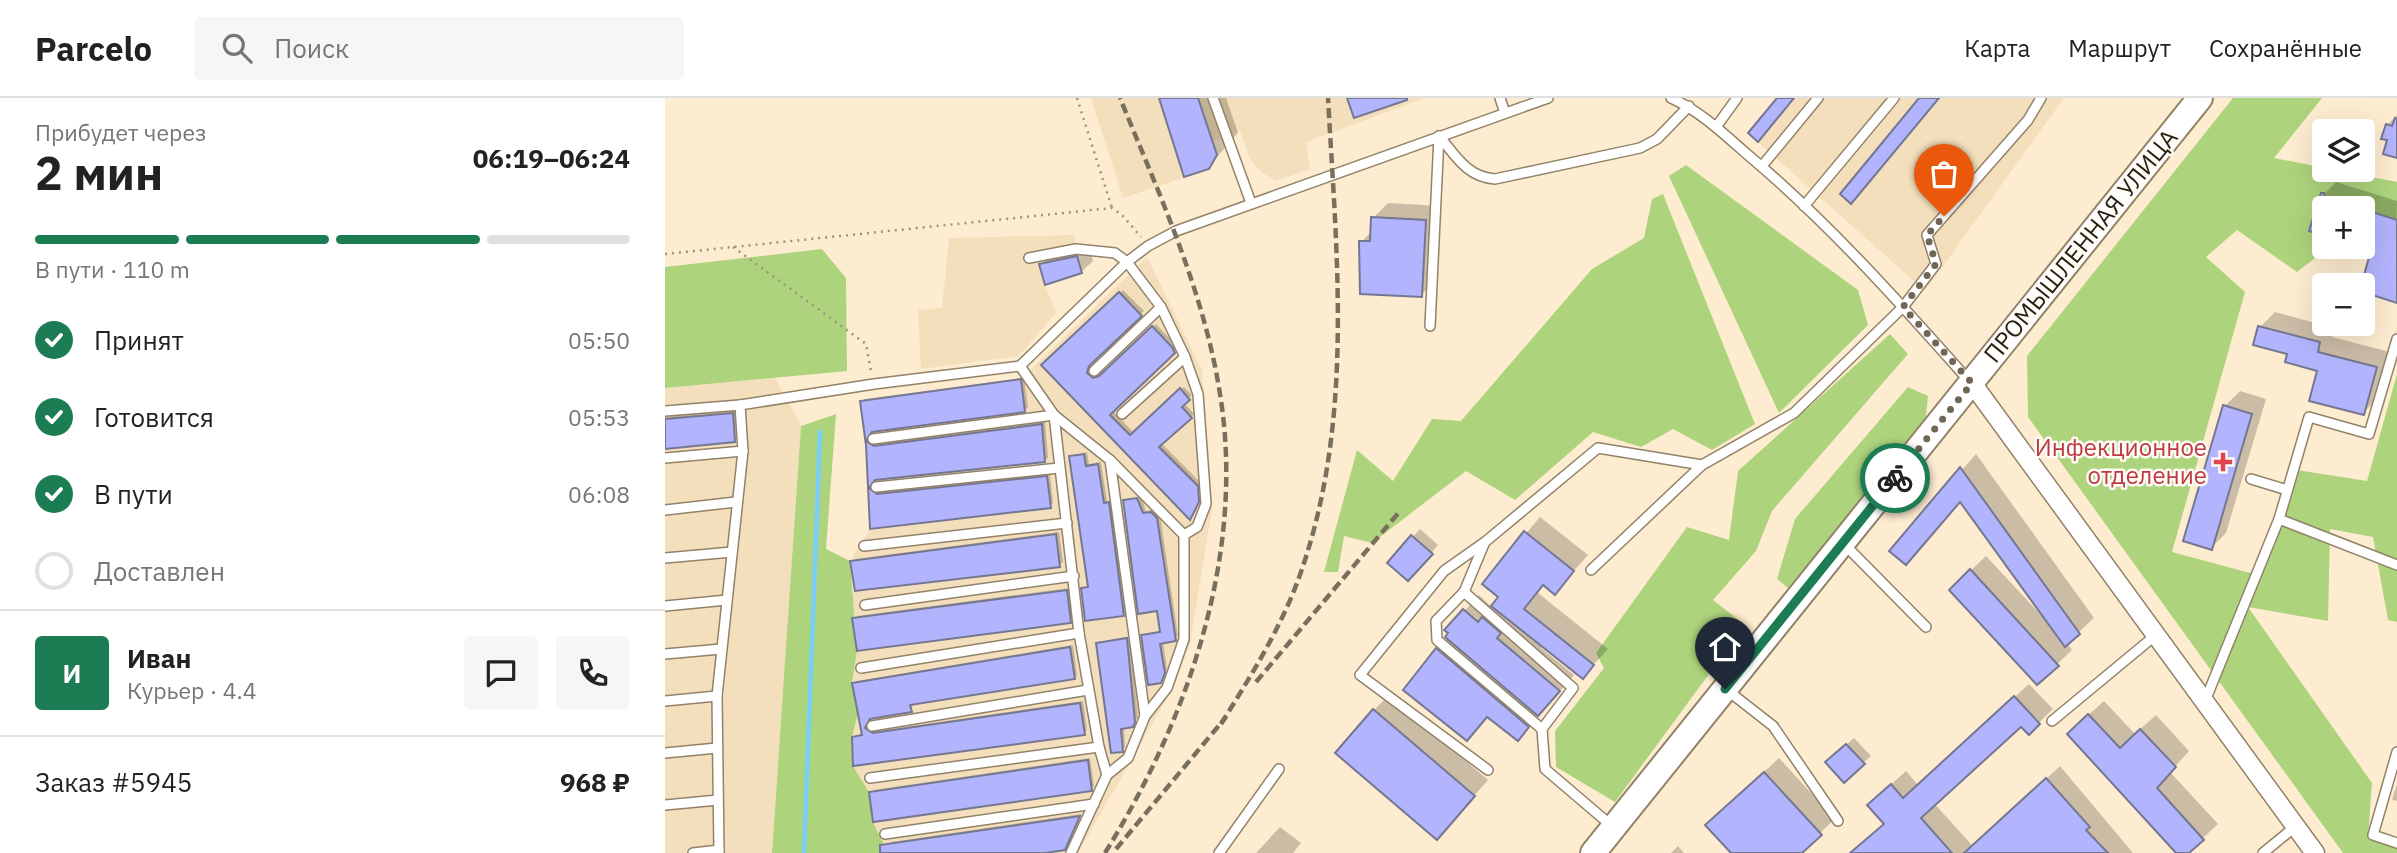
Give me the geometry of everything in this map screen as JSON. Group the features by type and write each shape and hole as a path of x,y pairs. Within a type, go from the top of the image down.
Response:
{"street":[{"name":"ПРОМЫШЛЕННАЯ УЛИЦА","path":"1605,842 2200,98"},
{"path":"1972,383 2315,853"}],"lane":[{"path":"1213,98 1251,204"},
{"path":"1500,98 1505,113"},
{"path":"665,411 740,405 874,384 1020,366 1127,262 1148,246 1176,232 1251,204 1548,98"},
{"path":"1671,98 1689,106 1762,166 1903,307 1972,383"},
{"path":"1716,127 1737,98"},
{"path":"1762,166 1818,98"},
{"path":"1804,206 1894,98"},
{"path":"1591,570 1702,465 1794,413 1903,307 1936,264 1927,235 2028,120 2041,98"},
{"path":"1439,136 1468,170 1481,178 1495,179 1640,148 1657,139 1689,106"},
{"path":"1430,326 1439,136"},
{"path":"1029,258 1051,252 1100,249 1115,253 1127,262 1161,307 1185,357 1198,394 1206,503 1197,527 1184,535"},
{"path":"1094,371 1161,307"},
{"path":"2205,701 2279,519 2309,417 2369,434 2397,339"},
{"path":"1122,414 1185,357"},
{"path":"1020,366 1054,415 1110,460 1184,535 1184,639 1167,688 1145,716 1128,758 1107,775 1071,853"},
{"path":"693,853 719,852 717,696 743,451 740,405"},
{"path":"873,439 1054,415"},
{"path":"1054,415 1079,633 1099,747 1107,775"},
{"path":"1488,770 1360,675 1444,571 1485,542 1598,448 1702,465"},
{"path":"665,458 743,451"},
{"path":"1110,460 1145,716"},
{"path":"876,487 1059,468"},
{"path":"2251,479 2287,491"},
{"path":"665,510 736,502"},
{"path":"2279,519 2397,565"},
{"path":"864,546 1067,523"},
{"path":"1485,542 1464,592 1436,621 1437,640 1542,729"},
{"path":"1842,543 1926,627"},
{"path":"665,558 731,552"},
{"path":"865,605 1074,576"},
{"path":"1464,592 1573,688 1542,729 1545,769 1605,842"},
{"path":"665,606 727,600"},
{"path":"861,668 1079,633"},
{"path":"2052,721 2157,634"},
{"path":"665,654 721,649"},
{"path":"1725,689 1773,726 1838,821"},
{"path":"872,726 1089,690"},
{"path":"665,701 717,696"},
{"path":"870,778 1099,747"},
{"path":"665,753 717,748"},
{"path":"2397,752 2373,835 2397,843"},
{"path":"1219,853 1279,769"},
{"path":"665,805 718,800"},
{"path":"885,834 1094,804"},
{"path":"2263,853 2295,826"}],"path":[{"path":"1077,98 1112,208 1123,216 1148,246"},
{"path":"665,254 1112,208"},
{"path":"733,247 866,345 874,384"}],"shaded area":[{"path":"1091,98 1425,98 1306,142 1310,169 1276,181 1261,172 1250,159 1240,131 1212,141 1217,155 1209,169 1123,198"},
{"path":"1777,98 2064,98 1925,291 1748,133"},
{"path":"1074,235 1082,273 1045,285 1056,313 1019,356 921,369 918,310 942,308 949,238"},
{"path":"1147,257 1202,370 1212,509 1190,644 1170,693 1078,853 888,853 873,822 869,792 853,766 852,737 858,713 852,683 857,651 850,561 870,529 865,433 1021,379"},
{"path":"775,378 801,426 772,853 665,853 665,388"}],"green space":[{"path":"2233,98 2322,98 2274,158 2312,165 2312,182 2375,182 2375,178 2397,182 2397,220 2375,213 2375,196 2312,196 2312,221 2309,230 2312,231 2314,259 2297,272 2237,230 2206,257 2245,292 2172,552 2254,574 2297,470 2367,481 2397,374 2397,622 2388,620 2373,537 2330,529 2328,621 2248,607 2372,783 2368,838 2397,848 2397,853 2343,853 2028,417 2027,356"},
{"path":"1686,165 1858,290 1868,325 1779,413 1669,176"},
{"path":"1663,194 1755,424 1712,450 1673,429 1641,447 1593,432 1515,500 1466,471 1372,543 1344,536 1338,572 1324,572 1357,450 1393,481 1432,419 1461,421 1592,269 1644,238 1652,199"},
{"path":"822,249 846,278 847,371 665,388 665,267"},
{"path":"1890,334 1908,354 1772,511 1756,551 1713,600 1745,625 1615,802 1556,767 1555,731 1604,668 1596,653 1687,527 1729,540 1738,471"},
{"path":"1908,387 1928,396 1925,425 1788,588 1777,579 1795,519"},
{"path":"836,414 826,549 850,561 857,651 852,683 858,713 852,737 853,766 869,792 873,822 888,853 772,853 801,426"}],"building":[{"path":"1159,98 1198,98 1217,155 1209,169 1184,177"},
{"path":"1347,98 1407,98 1407,100 1354,118"},
{"path":"1777,98 1794,98 1758,142 1748,133"},
{"path":"1919,98 1939,98 1851,204 1840,194"},
{"path":"2395,118 2397,158 2383,154 2387,140 2381,139 2386,124 2392,126"},
{"path":"2375,213 2397,220 2397,303 2375,296 2375,273 2365,273 2369,259 2375,259"},
{"path":"1371,217 1426,220 1422,297 1360,294 1359,241 1370,241"},
{"path":"1077,256 1082,273 1045,285 1039,264"},
{"path":"1119,292 1142,316 1089,366 1087,373 1093,378 1099,376 1152,326 1172,347 1175,353 1110,415 1130,435 1180,388 1190,400 1182,407 1192,418 1159,447 1198,486 1199,502 1190,520 1041,365"},
{"path":"2258,326 2320,342 2318,352 2377,367 2364,415 2309,401 2317,371 2285,362 2287,354 2253,345"},
{"path":"1021,379 1025,412 872,432 866,441 874,446 1042,424 1045,462 875,480 869,488 877,494 1047,476 1051,508 870,529 866,445 860,401"},
{"path":"2223,405 2252,414 2212,550 2183,541"},
{"path":"733,413 735,442 665,449 665,419"},
{"path":"1084,454 1086,466 1098,464 1104,503 1109,502 1124,616 1085,621 1081,588 1088,587 1069,456"},
{"path":"1960,467 2080,634 2065,647 1960,502 1906,565 1889,551"},
{"path":"1137,498 1143,513 1151,512 1157,518 1176,641 1160,644 1165,673 1161,683 1148,685 1141,635 1160,632 1157,611 1138,614 1123,500"},
{"path":"1524,531 1574,571 1555,595 1543,585 1524,609 1594,665 1583,679 1491,606 1498,597 1482,584"},
{"path":"1056,534 1060,567 855,591 850,561"},
{"path":"1411,535 1433,554 1408,581 1387,563"},
{"path":"1970,569 2059,666 2037,685 1949,590"},
{"path":"1067,590 1071,623 857,651 852,618"},
{"path":"1463,609 1478,622 1482,617 1501,633 1497,638 1560,691 1538,716 1445,637 1448,633 1444,630"},
{"path":"1127,638 1135,722 1133,727 1121,729 1123,752 1111,753 1096,643"},
{"path":"1070,647 1075,679 910,705 912,712 870,719 865,728 873,733 1080,703 1085,735 853,766 852,737 862,735 852,683"},
{"path":"1436,648 1529,727 1518,741 1487,717 1467,741 1403,690"},
{"path":"2014,696 2040,724 2029,735 2021,727 1921,818 1952,853 1850,853 1884,824 1867,805 1891,784 1903,798"},
{"path":"1373,709 1475,796 1437,840 1335,753"},
{"path":"2088,714 2120,748 2140,729 2176,767 2157,788 2204,840 2189,853 2176,853 2067,734"},
{"path":"1846,744 1865,764 1844,783 1825,762"},
{"path":"1088,760 1092,791 873,822 869,792"},
{"path":"1764,772 1822,835 1802,853 1731,853 1705,825"},
{"path":"2046,778 2090,827 2086,830 2108,853 1964,853"},
{"path":"1080,816 1065,850 1045,853 880,853 880,845"}],"waterway":[{"path":"804,853 820,432"}],"railway":[{"path":"1105,853 1162,747 1185,691 1217,574 1225,514 1226,454 1213,356 1179,243 1120,98"},
{"path":"1221,724 1281,620 1297,583 1315,524 1328,464 1338,343 1328,98"},
{"path":"1256,682 1400,511"},
{"path":"1116,849 1226,717"}],"way so far":[{"path":"1895,478 1972,383 1903,307 1936,264 1927,235 1944,216"}],"place":[{"name":"Инфекционное отделение","path":"2223,462"}],"route":[{"path":"1725,689 1895,478"}]}
